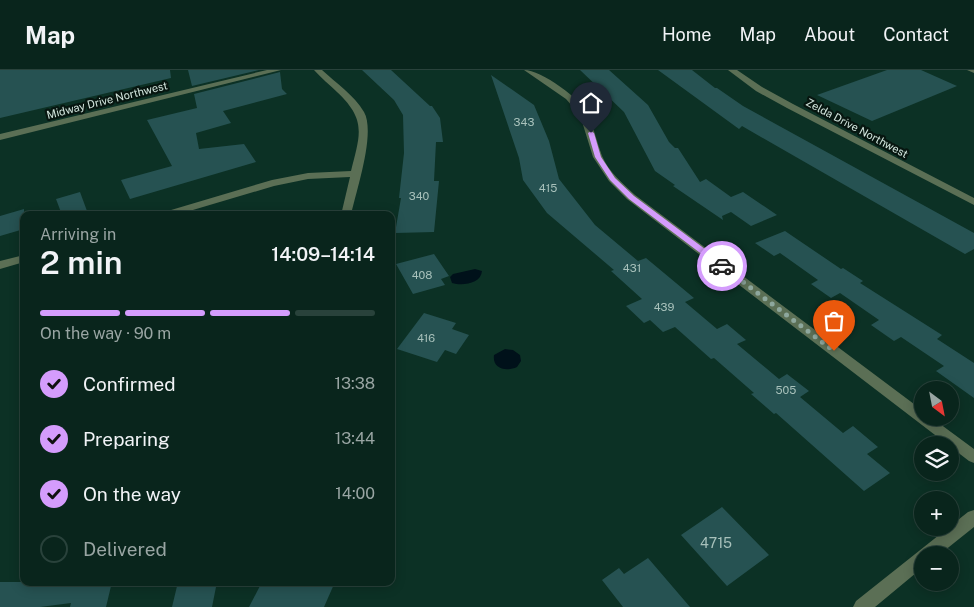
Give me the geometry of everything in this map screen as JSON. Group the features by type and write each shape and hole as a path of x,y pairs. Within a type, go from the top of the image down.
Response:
{"street":[{"name":"Midway Drive Northwest","path":"0,137 277,70"},
{"path":"318,70 352,103 362,117 365,132 347,211"},
{"path":"528,70 569,97 584,114 598,157 612,179 631,197 974,457"},
{"name":"Zelda Drive Northwest","path":"732,70 759,89 790,106 974,202"},
{"path":"178,211 272,183 308,176 355,174"},
{"path":"0,265 20,259"},
{"path":"938,546 974,517"},
{"path":"862,607 914,565"}],"water":[{"path":"475,269 482,271 475,281 466,284 452,283 450,277 453,274"},
{"path":"505,349 513,350 520,355 521,361 517,367 504,369 495,363 494,355"}],"building":[{"path":"0,70 170,70 171,78 0,118"},
{"path":"188,70 259,70 192,86"},
{"path":"362,70 391,70 432,106 440,118 443,142 436,142 434,181 439,181 434,232 395,233 401,198 399,198 404,153 403,115 394,100"},
{"path":"580,70 609,70 648,105 669,142 675,148 678,148 700,182 706,179 731,197 743,192 777,215 751,226 731,212 722,216 723,220 673,186 675,185 655,171 624,112"},
{"path":"658,70 692,70 743,106 974,233 974,249 965,254 742,126 739,129"},
{"path":"887,70 921,70 957,86 872,121 817,95"},
{"path":"280,72 282,89 287,94 223,111 231,123 196,133 199,149 244,144 256,162 130,199 121,180 172,166 147,120 197,108 194,94"},
{"path":"491,75 534,105 549,141 559,179 595,225 638,261 646,258 694,298 685,302 717,329 727,324 746,340 737,344 779,379 787,374 809,391 800,397 843,433 853,426 878,447 867,454 890,473 864,491 776,413 774,414 751,394 754,393 714,358 711,359 675,327 663,332 650,320 644,323 626,306 642,299 611,271 614,270 547,213 523,180 519,158"},
{"path":"80,192 87,211 60,211 56,199"},
{"path":"24,209 24,211 20,211 20,230 0,236 0,216"},
{"path":"785,231 841,269 843,268 863,281 860,283 942,335 937,339 974,363 974,398 959,387 959,381 950,381 936,371 944,366 901,337 894,341 871,325 879,320 840,293 831,298 811,284 818,280 780,253 774,256 755,243"},
{"path":"434,254 449,276 441,279 445,285 413,294 396,264"},
{"path":"424,313 456,323 452,329 469,335 456,354 445,350 437,362 397,349"},
{"path":"722,507 769,555 727,586 681,535"},
{"path":"648,558 690,607 623,607 602,580 619,568 624,574"},
{"path":"0,582 20,582 20,586 111,586 106,607 70,607 71,603 40,607 0,607"},
{"path":"177,586 216,586 212,607 172,607"},
{"path":"260,586 333,586 324,607 249,607"}],"way so far":[{"path":"722,266 834,351"}],"route":[{"path":"591,133 598,157 612,179 631,197 722,266"}]}
